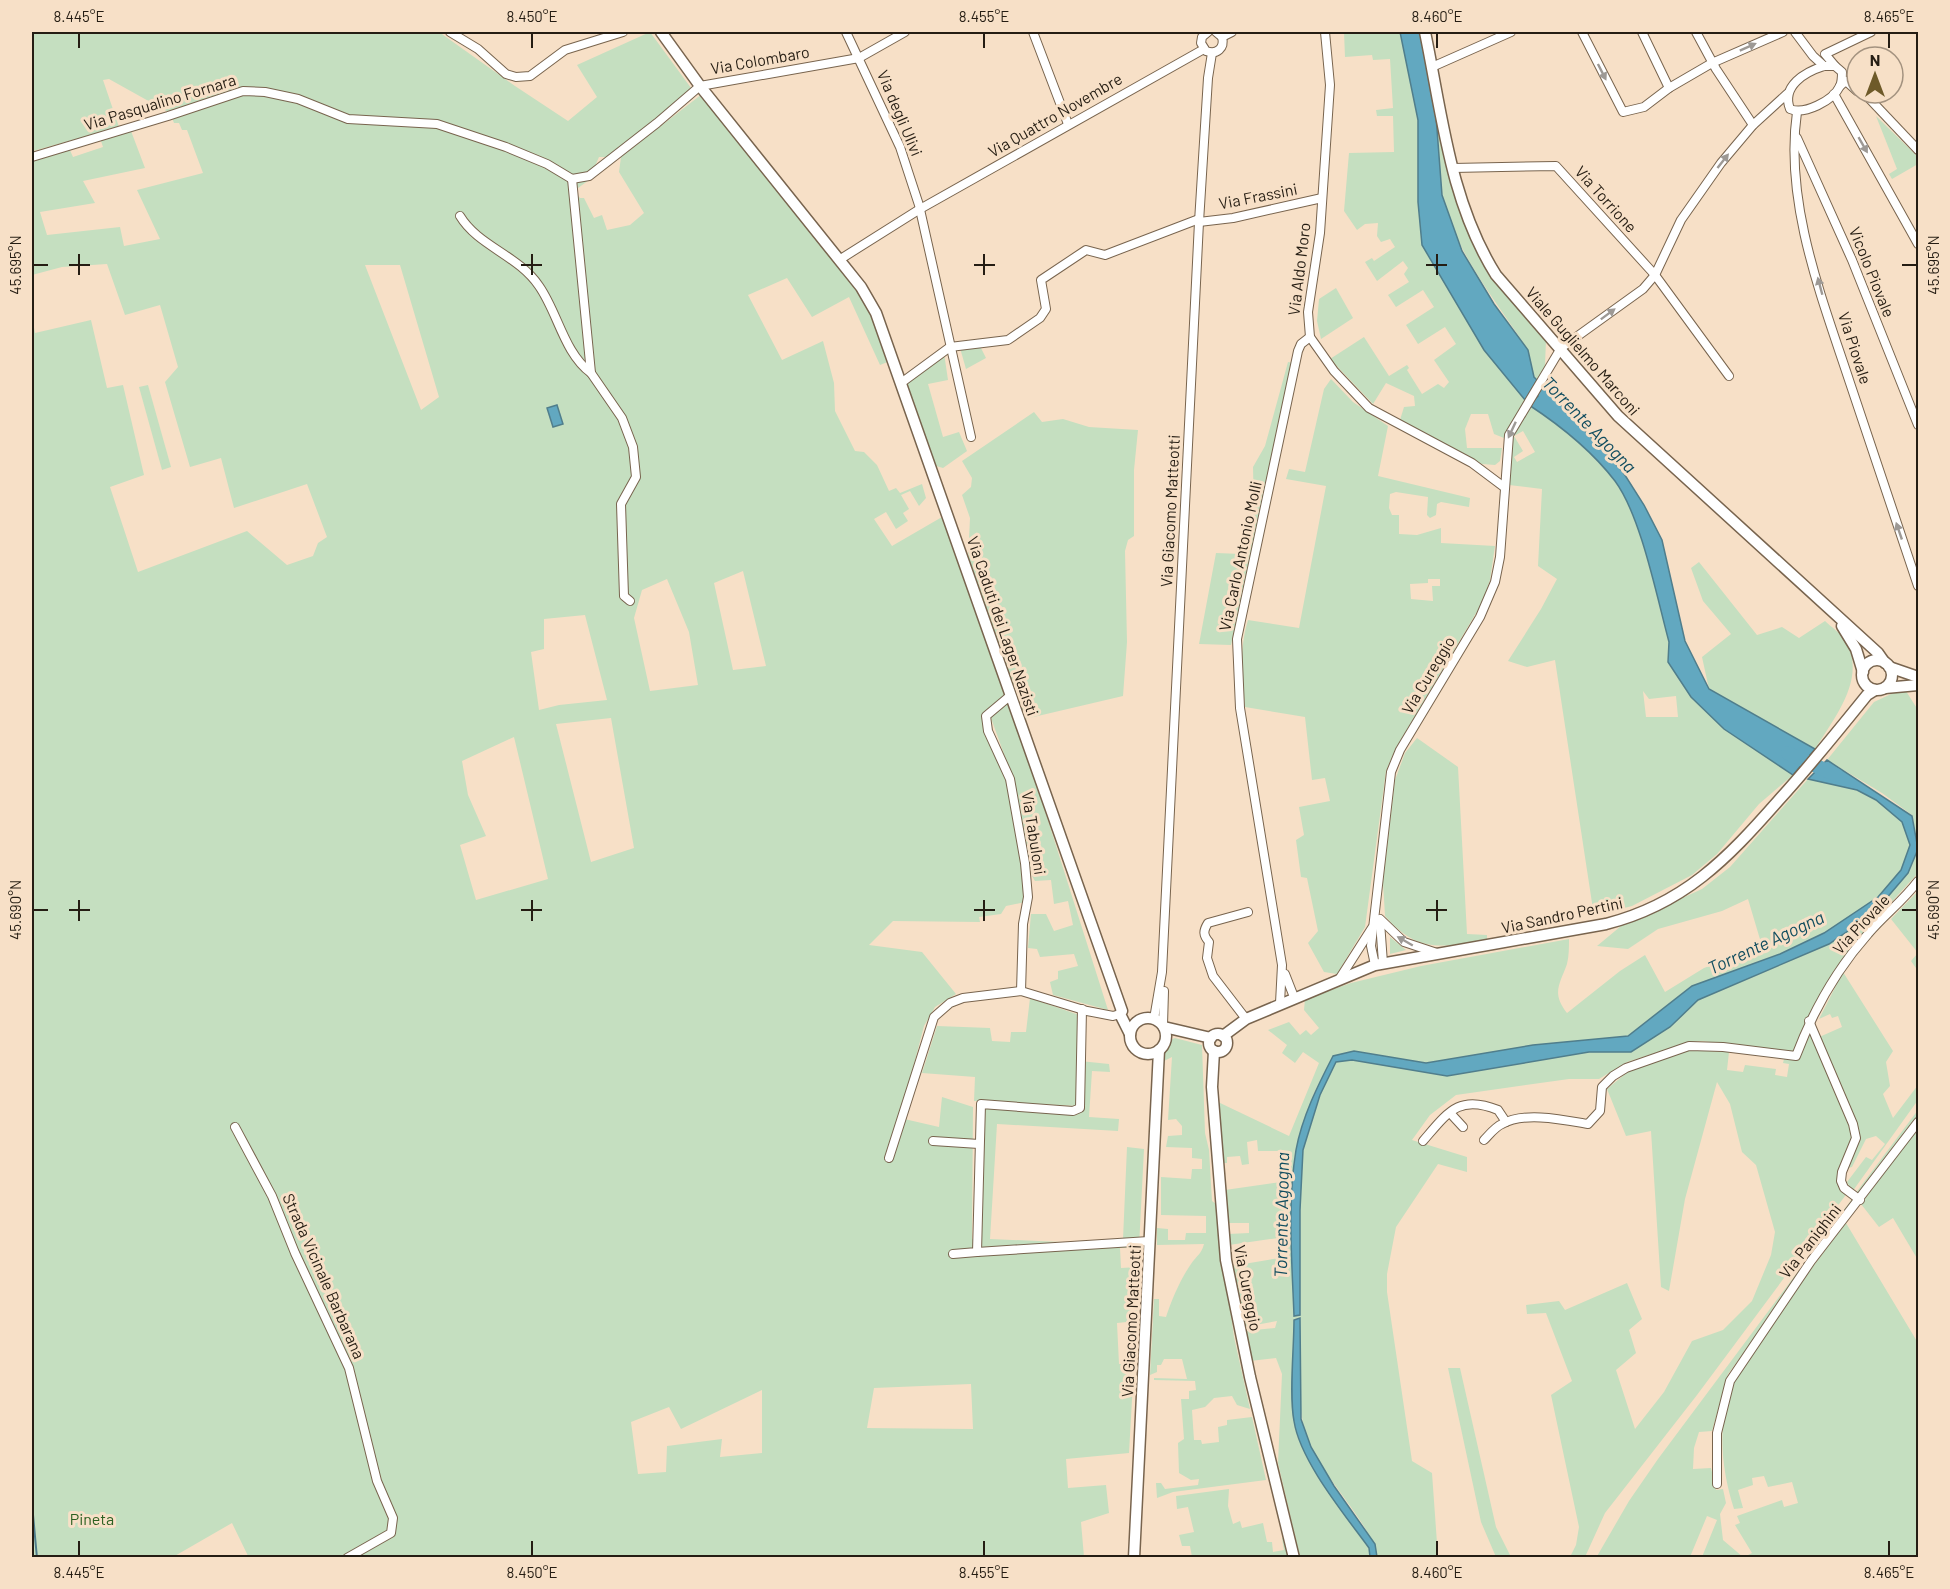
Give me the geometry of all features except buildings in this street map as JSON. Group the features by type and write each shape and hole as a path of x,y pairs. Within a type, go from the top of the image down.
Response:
{"main road":[{"path":"660,32 700,86 839,260"},
{"name":"Viale Guglielmo Marconi","path":"1425,32 1461,205 1481,251 1496,275 1618,416 1878,653 1887,665 1918,677"},
{"name":"Via Caduti dei Lager Nazisti","path":"839,260 861,287 876,313 1136,1050 1154,1052"},
{"name":"Viale Guglielmo Marconi","path":"1837,618 1856,649 1864,677"},
{"path":"1880,689 1891,681 1887,665 1872,662 1864,677 1880,689 1918,685"},
{"name":"Via Sandro Pertini","path":"1848,719 1864,677"},
{"name":"Via Sandro Pertini","path":"1379,964 1606,924 1627,919 1659,905 1712,872 1795,782 1867,695 1880,689"},
{"path":"1223,1035 1227,1041 1226,1048 1220,1052 1214,1051 1210,1046 1211,1038 1216,1034 1223,1035 1246,1019 1294,997 1379,964"},
{"path":"1121,1012 1127,1017 1211,1038"},
{"path":"1130,1034 1139,1020"},
{"path":"1154,1052 1162,1026"},
{"name":"Via Cureggio","path":"1214,1051 1212,1087 1226,1260 1250,1377 1294,1557"},
{"name":"Via Giacomo Matteotti","path":"1134,1557 1157,1085 1154,1052"}],"street":[{"path":"450,32 478,49 506,74 516,77 530,76 565,50 623,32"},
{"name":"Via degli Ulivi","path":"846,32 900,147 920,209"},
{"name":"Via Colombaro","path":"572,179 589,176 700,86 859,58 905,32"},
{"path":"1033,32 1068,124"},
{"name":"Via Giacomo Matteotti","path":"1162,1026 1162,972 1208,78 1208,51 1201,40 1207,32"},
{"path":"1208,51 1221,47 1219,34 1232,32"},
{"name":"Via Aldo Moro","path":"1325,32 1330,85 1317,262 1308,312 1310,338 1334,371 1370,408 1472,463 1504,487"},
{"path":"1432,67 1511,32"},
{"path":"1582,32 1623,112 1644,107 1669,88 1712,63 1783,32"},
{"path":"1642,32 1669,88"},
{"path":"1696,32 1712,63 1753,125"},
{"path":"1796,32 1813,56 1824,66 1839,69"},
{"path":"1845,74 1825,54 1871,32"},
{"name":"Via Quattro Novembre","path":"839,260 920,209 1068,124 1208,51"},
{"path":"1561,348 1643,289 1655,275 1681,220 1721,163 1753,125 1787,94 1800,78 1824,66"},
{"path":"1839,69 1840,86"},
{"path":"1787,94 1790,110 1806,111 1834,94 1845,82"},
{"name":"Via Pasqualino Fornara","path":"32,157 243,91 265,92 298,99 348,119 437,124 506,147 572,179"},
{"path":"1834,94 1918,244"},
{"path":"1873,105 1918,150"},
{"name":"Via Piovale","path":"1797,112 1794,132 1799,204 1822,296 1918,586"},
{"name":"Vicolo Piovale","path":"1794,132 1852,260 1918,425"},
{"name":"Via Torrione","path":"1453,168 1556,166 1655,275 1729,376"},
{"path":"572,179 591,373"},
{"name":"Via Frassini","path":"1199,220 1233,218 1322,198"},
{"path":"920,209 971,437"},
{"path":"460,216 468,230 512,258 539,285 578,363 591,373 622,418 633,447 636,477 621,504 624,596 630,601"},
{"path":"901,383 950,347 1008,340 1040,318 1046,309 1041,280 1086,250 1105,255 1199,220"},
{"name":"Via Carlo Antonio Molli","path":"1281,1003 1282,965 1240,708 1237,639 1298,351 1301,344 1310,338"},
{"name":"Via Cureggio","path":"1379,964 1371,946 1391,772 1400,750 1480,617 1491,593 1500,557 1509,435 1524,406 1561,348"},
{"name":"Via Aldo Moro","path":"1472,463 1487,468 1505,466"},
{"name":"Via Tabuloni","path":"1011,695 986,717 988,731 1010,779 1025,863 1028,897 1023,924 1021,991"},
{"name":"Via Piovale","path":"1506,1122 1551,1117 1588,1125 1600,1111 1602,1087 1613,1076 1626,1068 1689,1046 1796,1056 1809,1021 1845,961 1870,931 1905,899 1918,880"},
{"path":"1376,900 1383,935 1379,964"},
{"path":"1246,1019 1213,976 1207,958 1209,942 1204,937 1204,930 1208,923 1248,912"},
{"path":"1380,919 1404,942 1437,954"},
{"path":"1340,978 1373,928"},
{"name":"Via Carlo Antonio Molli","path":"1282,965 1294,997"},
{"path":"889,1158 934,1017 950,1003 963,998 1021,991 1113,1016 1121,1012"},
{"path":"977,1252 981,1104 1073,1111 1080,1108 1082,1009"},
{"name":"Via Panighini","path":"1717,1484 1717,1433 1730,1381 1811,1261 1860,1200 1844,1188 1841,1181 1842,1172 1856,1138 1853,1124 1809,1021"},
{"path":"1423,1141 1460,1105 1468,1102 1498,1110 1506,1122 1484,1140"},
{"path":"1451,1114 1463,1127"},
{"path":"1860,1200 1918,1122"},
{"name":"Strada Vicinale Barbarana","path":"235,1126 272,1196 295,1253 349,1368 377,1481 393,1518 391,1533 347,1557"},
{"path":"933,1141 979,1144"},
{"path":"953,1254 1149,1241"}],"green space":[{"name":"Pineta","path":"32,32 439,32 568,121 597,97 577,65 650,32 694,92 613,157 599,157 589,180 574,191 580,198 584,198 594,218 602,215 607,230 630,225 644,213 619,172 621,157 702,94 860,290 874,316 890,361 880,365 849,297 812,317 787,278 748,295 782,360 823,341 834,383 835,411 855,451 864,452 877,465 889,491 896,488 900,493 922,484 926,498 919,506 910,491 901,495 909,509 903,513 908,521 896,529 886,512 874,519 892,546 942,517 1027,754 1108,1010 1053,995 1050,982 1058,979 1058,971 1078,966 1074,954 1040,957 1037,949 1028,948 1031,914 1046,914 1054,931 1073,925 1068,901 1054,904 1051,880 1035,881 1032,876 1013,779 991,718 983,719 1012,798 1020,843 1025,902 1006,906 1001,914 979,917 980,922 893,921 869,945 922,952 956,994 935,1007 924,1026 900,1118 939,1127 942,1097 973,1107 972,1239 977,1238 984,1108 1077,1115 1078,1106 974,1101 975,1077 922,1073 937,1026 990,1028 992,1041 1010,1042 1011,1032 1026,1032 1030,998 1082,1016 1080,1061 1109,1064 1110,1072 1092,1071 1089,1117 1119,1119 1118,1131 997,1124 990,1239 1107,1244 1123,1239 1127,1147 1144,1149 1139,1247 1120,1248 1121,1268 1138,1267 1137,1321 1117,1323 1119,1364 1134,1364 1129,1453 1066,1459 1068,1488 1106,1485 1109,1513 1081,1522 1084,1557 249,1558 232,1523 173,1557 32,1557 32,317 35,333 91,320 107,388 123,385 144,475 110,487 138,572 247,531 287,565 313,556 318,543 327,537 307,484 234,508 221,458 190,467 165,382 178,367 160,305 125,315 107,264 62,267 32,275","holes":["109,79 170,113 174,123 179,123 182,130 187,130 203,173 137,190 160,239 124,246 120,227 47,235 40,212 95,203 83,181 145,168 131,131 101,141 103,147 73,157 69,148 35,158 33,151 119,127 103,80","365,265 400,265 439,397 421,410","743,571 766,666 733,670 714,583","667,579 689,632 698,685 650,691 634,618 642,590","585,615 607,700 559,705 539,710 531,652 544,649 544,619","611,718 634,848 591,862 556,724","514,737 548,879 476,900 460,845 486,836 468,795 462,761","971,1384 973,1429 867,1428 874,1388","762,1390 762,1453 720,1457 722,1439 667,1446 666,1472 638,1474 631,1422 669,1407 681,1429"]},
{"path":"1344,32 1400,32 1418,120 1418,202 1422,245 1484,350 1525,400 1504,438 1494,434 1488,414 1471,414 1465,429 1467,448 1502,448 1500,461 1495,465 1482,464 1400,420 1404,407 1415,406 1414,396 1386,383 1373,404 1330,359 1364,337 1389,376 1407,365 1409,368 1407,370 1422,394 1438,384 1444,388 1449,382 1434,360 1456,344 1445,327 1418,344 1406,325 1434,307 1423,290 1396,307 1388,295 1409,282 1404,274 1408,268 1403,261 1377,281 1365,262 1372,258 1374,261 1395,247 1390,239 1381,242 1377,236 1378,223 1365,224 1357,230 1344,211 1349,153 1394,152 1393,116 1377,116 1376,110 1393,108 1390,59 1373,60 1372,55 1345,57"},
{"path":"1435,105 1461,205 1481,251 1546,340 1545,365 1538,381 1531,369 1526,347 1467,257 1449,217 1438,174"},
{"path":"1876,116 1918,157 1918,164 1892,179 1889,174 1897,169"},
{"path":"1336,288 1353,318 1321,339 1317,321 1319,299"},
{"path":"980,346 986,358 966,369 960,348"},
{"path":"944,353 948,380 928,384 943,437 959,432 967,451 943,468 936,466 907,383"},
{"path":"1288,362 1293,363 1231,645 1199,644 1216,553 1242,554 1251,534 1254,510 1253,467 1265,446"},
{"path":"1331,379 1353,402 1388,426 1378,476 1470,498 1469,507 1441,502 1437,504 1436,515 1430,518 1427,515 1428,497 1396,492 1390,494 1389,508 1392,515 1399,515 1399,534 1417,535 1441,528 1441,543 1495,546 1490,580 1482,603 1396,748 1386,771 1365,927 1337,974 1324,972 1308,943 1318,931 1307,878 1301,877 1296,840 1304,835 1299,807 1330,801 1325,778 1312,780 1305,717 1245,707 1242,663 1243,641 1248,620 1299,628 1326,486 1286,479 1289,469 1305,472 1324,389","holes":["1428,579 1440,579 1440,586 1432,586 1433,601 1411,599 1410,584 1428,583"]},
{"path":"148,385 171,467 162,470 139,387"},
{"path":"1529,405 1575,440 1606,470 1624,496 1640,536 1669,642 1668,662 1734,736 1793,775 1759,804 1717,854 1692,875 1632,906 1594,916 1555,660 1527,667 1508,661 1557,579 1538,566 1542,489 1509,485 1510,440","holes":["1523,431 1535,452 1517,462 1514,457 1523,451 1514,436","1643,691 1649,699 1676,696 1678,717 1646,717"]},
{"path":"1034,412 1042,422 1063,419 1089,427 1138,430 1134,470 1134,536 1128,540 1125,551 1127,642 1123,696 1025,719 968,560 970,518 962,495 971,487 972,478 962,461"},
{"path":"1699,562 1757,635 1782,627 1799,638 1825,621 1846,641 1853,670 1846,698 1815,749 1709,689 1702,657 1731,634 1703,601 1691,568"},
{"path":"1904,688 1918,710 1918,845 1912,815 1882,793 1827,760 1874,702"},
{"path":"1417,738 1458,767 1467,934 1487,935 1487,940 1457,945 1432,945 1409,937 1385,916 1383,882 1395,780 1405,753"},
{"path":"1808,779 1857,790 1876,800 1902,822 1910,845 1901,870 1878,897 1824,933 1780,954 1692,986 1628,1036 1533,1045 1426,1063 1354,1051 1333,1056 1314,1093 1291,1193 1294,1315 1303,1150 1320,1095 1336,1062 1352,1060 1447,1076 1589,1052 1631,1052 1670,1027 1698,1000 1829,944 1874,913 1908,873 1918,849 1918,873 1877,918 1839,966 1795,1053 1702,1041 1689,1042 1627,1062 1599,1079 1569,1079 1456,1095 1430,1115 1412,1140 1467,1157 1467,1172 1438,1164 1396,1227 1387,1274 1387,1292 1412,1461 1432,1473 1438,1557 1377,1557 1367,1532 1318,1460 1305,1432 1302,1417 1299,1384 1300,1319 1293,1398 1297,1435 1325,1487 1369,1548 1370,1557 1300,1557 1278,1463 1282,1374 1276,1358 1250,1361 1244,1331 1275,1328 1277,1321 1244,1327 1232,1266 1279,1258 1278,1238 1229,1245 1228,1234 1249,1233 1249,1223 1228,1223 1225,1190 1281,1182 1286,1160 1282,1151 1258,1151 1257,1140 1247,1142 1249,1164 1242,1165 1240,1156 1227,1157 1227,1163 1222,1163 1218,1102 1289,1136 1319,1063 1303,1052 1295,1063 1282,1053 1287,1045 1268,1030 1289,1022 1300,1035 1306,1030 1311,1035 1319,1028 1304,1010 1305,999 1351,983 1421,966 1569,939 1568,961 1558,988 1559,1000 1567,1013 1620,971 1645,955 1665,992 1704,968 1762,946 1748,899 1722,911 1658,929 1628,949 1597,946 1621,926 1702,889 1730,867"},
{"path":"1918,891 1918,953 1891,919"},
{"path":"1390,937 1406,950 1390,954"},
{"path":"1918,953 1918,971 1911,961"},
{"path":"1843,972 1893,1051 1886,1062 1890,1086 1883,1094 1893,1118 1918,1085 1918,1100 1852,1192 1847,1182 1866,1157 1872,1160 1885,1144 1876,1136 1866,1139 1852,1167 1848,1168 1860,1139 1842,1172 1848,1192 1697,1395 1605,1513 1585,1557 1570,1557 1576,1545 1579,1527 1551,1395 1572,1381 1546,1313 1527,1314 1526,1305 1559,1301 1565,1310 1627,1283 1642,1319 1629,1330 1636,1353 1616,1370 1635,1429 1664,1392 1692,1341 1723,1330 1752,1301 1771,1255 1775,1232 1756,1165 1742,1152 1730,1104 1717,1082 1685,1199 1669,1291 1661,1287 1651,1131 1626,1136 1607,1089 1630,1070 1688,1050 1729,1052 1727,1070 1743,1072 1745,1065 1776,1069 1775,1075 1787,1077 1789,1064 1783,1063 1784,1059 1795,1060 1809,1021 1817,1038 1842,1027 1838,1016 1832,1018 1830,1014 1819,1019"},
{"path":"1175,1038 1202,1045 1205,1133 1209,1150 1212,1201 1216,1204 1234,1337 1250,1409 1237,1405 1232,1396 1214,1398 1205,1407 1192,1410 1194,1440 1201,1440 1202,1444 1219,1442 1218,1427 1227,1425 1227,1420 1252,1417 1266,1480 1173,1492 1157,1498 1156,1483 1161,1483 1165,1489 1198,1485 1199,1479 1191,1480 1179,1473 1178,1443 1184,1439 1181,1399 1189,1399 1189,1391 1196,1390 1195,1381 1154,1380 1154,1378 1187,1379 1182,1359 1164,1359 1161,1365 1157,1365 1157,1372 1150,1375 1154,1299 1159,1299 1159,1316 1166,1317 1180,1283 1204,1244 1157,1245 1157,1228 1168,1229 1168,1240 1185,1240 1186,1233 1206,1233 1206,1216 1161,1215 1161,1177 1191,1179 1192,1169 1202,1169 1202,1159 1192,1158 1192,1148 1166,1147 1168,1136 1182,1135 1182,1126 1176,1119 1168,1120 1172,1057 1164,1061 1164,1047 1168,1041"},
{"path":"1918,1110 1918,1119 1858,1197 1855,1194"},
{"path":"1918,1128 1918,1260 1893,1218 1879,1227 1861,1204"},
{"path":"1852,1199 1855,1202 1728,1374 1712,1431 1699,1432 1694,1448 1693,1469 1711,1468 1716,1490 1723,1489 1726,1503 1720,1514 1723,1540 1743,1557 1702,1557 1717,1520 1707,1516 1690,1557 1596,1558 1629,1501 1658,1459"},
{"path":"1846,1223 1918,1343 1918,1557 1744,1557 1752,1553 1735,1525 1740,1523 1737,1516 1782,1500 1784,1507 1798,1503 1792,1482 1768,1487 1764,1476 1752,1478 1753,1485 1738,1490 1743,1508 1734,1509 1726,1478 1722,1447 1727,1400 1740,1369"},
{"path":"1448,1368 1460,1368 1496,1527 1511,1557 1496,1557 1481,1522"},
{"path":"1229,1489 1228,1506 1233,1524 1240,1521 1242,1528 1263,1523 1267,1542 1272,1542 1273,1552 1284,1550 1282,1538 1285,1538 1290,1557 1192,1557 1190,1546 1182,1546 1179,1535 1194,1532 1188,1507 1177,1509 1176,1496"}],"water":[{"path":"1400,32 1421,32 1435,103 1442,195 1462,251 1494,304 1528,350 1534,377 1537,380 1525,400 1484,350 1422,245 1418,202 1418,120"},
{"path":"1542,384 1623,472 1644,505 1662,540 1685,641 1709,689 1815,749 1793,775 1724,729 1691,697 1668,662 1669,642 1633,515 1615,481 1596,459 1564,430 1529,405 1538,396 1536,392"},
{"path":"557,405 563,424 553,427 547,408"},
{"path":"1827,760 1912,816 1918,849 1908,873 1874,913 1829,944 1698,1000 1670,1027 1631,1052 1589,1052 1447,1076 1352,1060 1336,1062 1320,1095 1303,1150 1300,1210 1300,1315 1294,1316 1291,1212 1296,1150 1306,1113 1333,1056 1354,1051 1426,1063 1533,1045 1628,1036 1692,986 1780,954 1824,933 1878,897 1901,870 1910,845 1902,822 1876,800 1857,790 1808,779"},
{"path":"1300,1318 1301,1419 1311,1447 1334,1486 1375,1544 1377,1557 1370,1557 1369,1548 1314,1470 1298,1437 1294,1421 1292,1385 1294,1320"}],"waterway":[{"name":"Torrente Agogna","path":"1788,753 1836,775"},
{"path":"32,1504 37,1558"}]}
